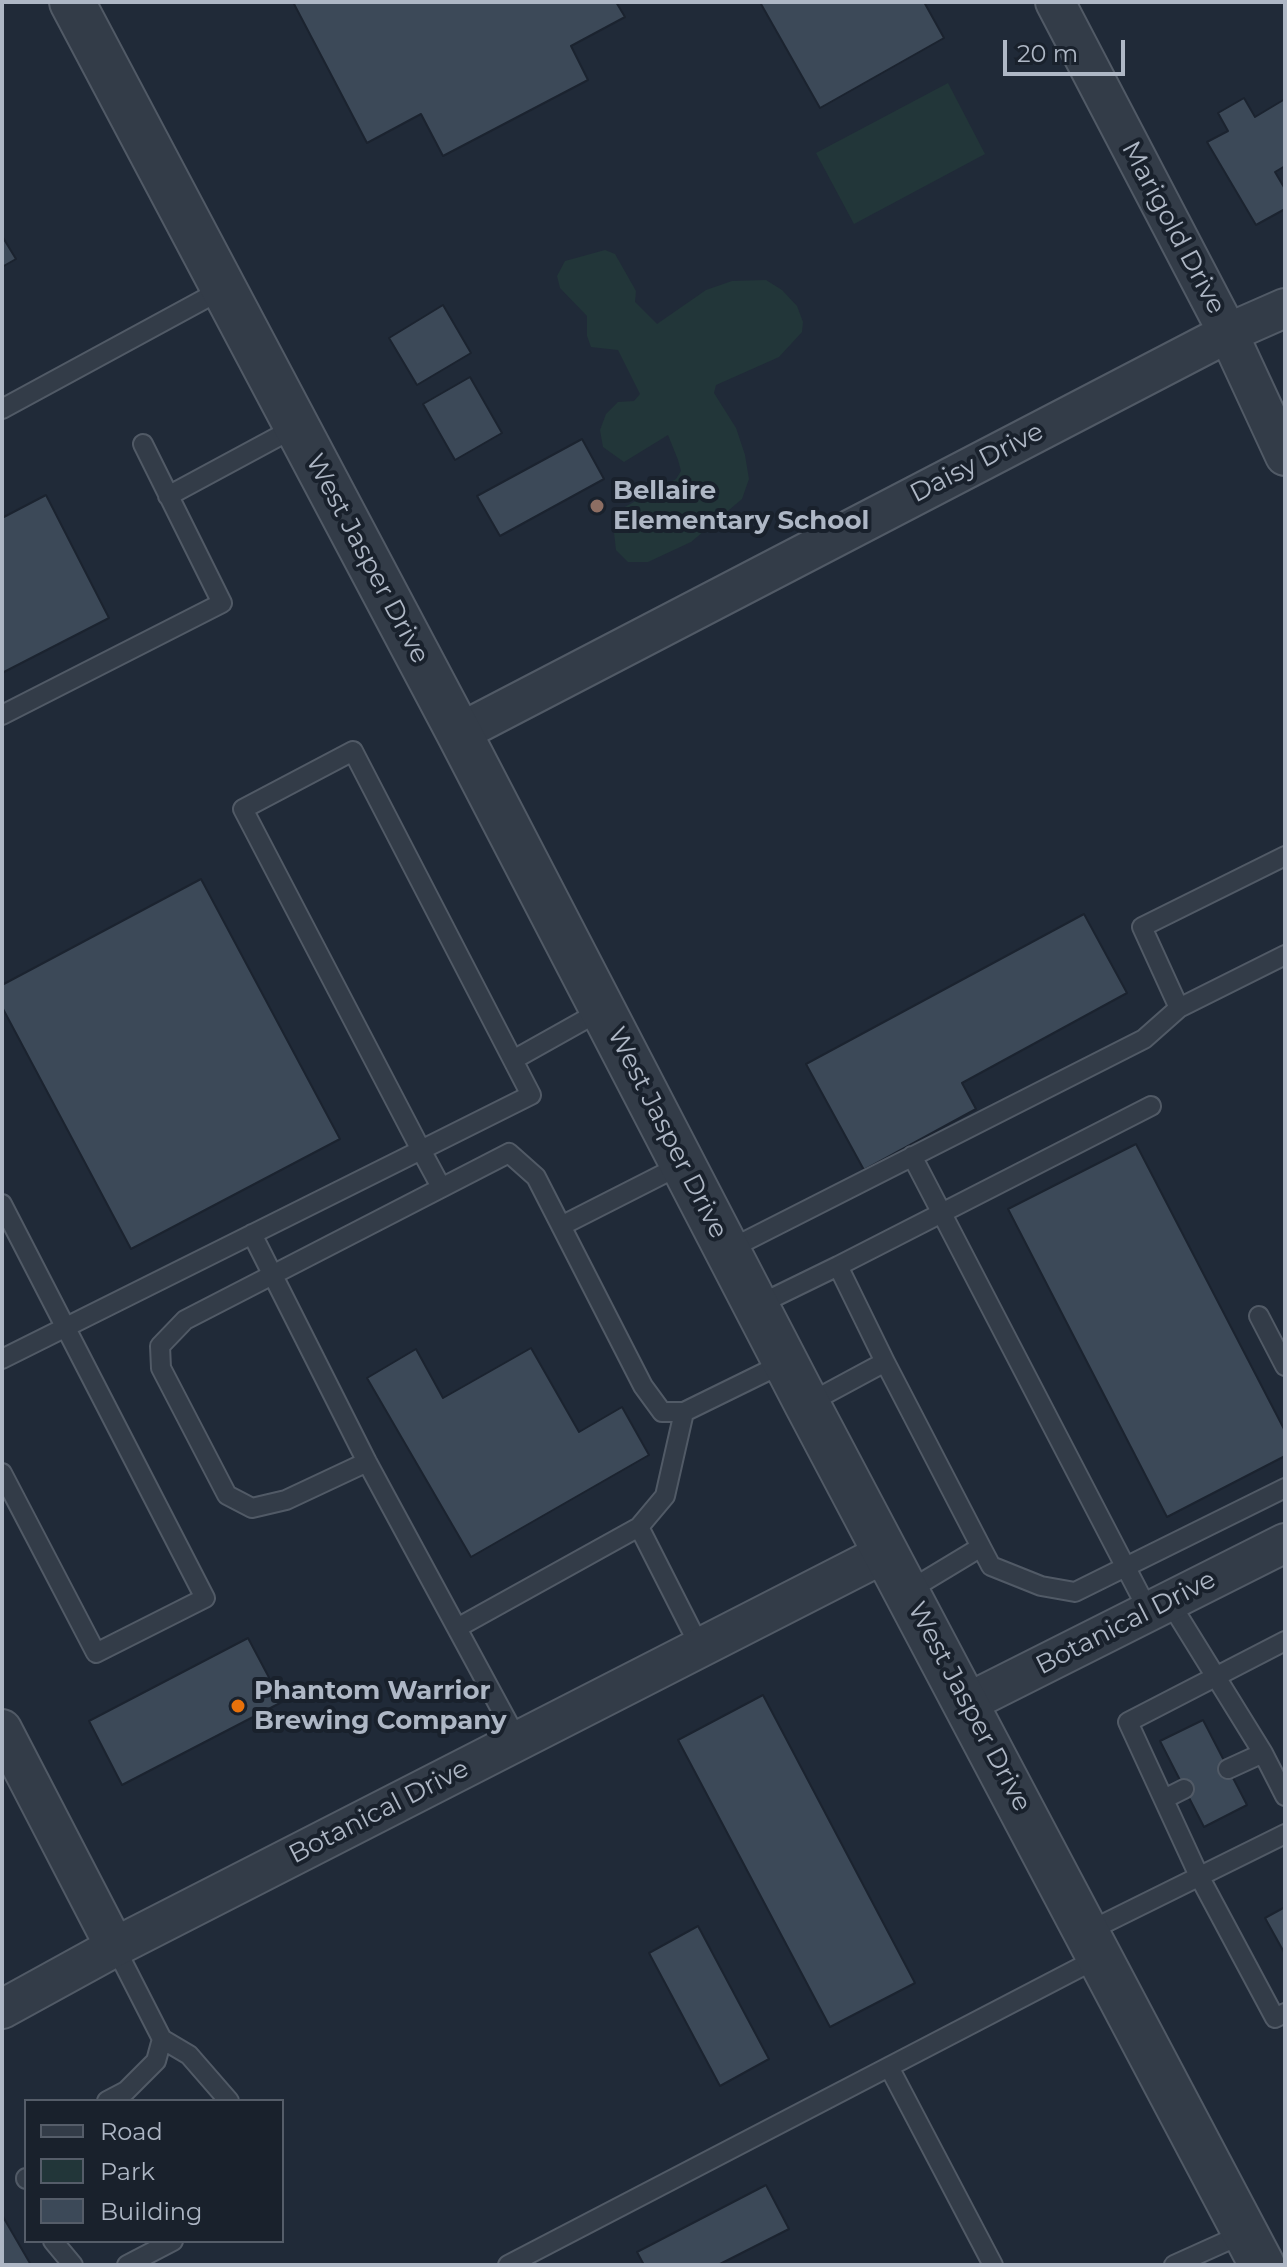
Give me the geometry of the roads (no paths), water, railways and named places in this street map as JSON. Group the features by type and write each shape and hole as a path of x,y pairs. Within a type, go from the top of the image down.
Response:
{"street":[{"name":"West Jasper Drive","path":"72,2 1254,2249"},
{"name":"Marigold Drive","path":"1055,2 1228,333 1285,456"},
{"name":"Daisy Drive","path":"459,733 1228,333 1285,308"},
{"name":"Botanical Drive","path":"967,1703 1285,1543"},
{"name":"Botanical Drive","path":"2,2009 115,1947 887,1552"},
{"path":"2,1729 115,1947"}],"lane":[{"path":"2,409 223,289"},
{"path":"168,496 297,427"},
{"path":"2,715 222,603 143,444"},
{"path":"2,1359 65,1327 421,1150 531,1095 353,751 243,809 421,1150 441,1187"},
{"path":"1179,1008 1142,927 1285,856"},
{"path":"728,1250 1144,1039 1179,1008 1285,955"},
{"path":"513,1060 604,1009"},
{"path":"756,1306 1151,1106"},
{"path":"367,1462 286,1500 252,1508 227,1495 161,1368 160,1346 185,1320 509,1153 536,1177 643,1386 662,1412 684,1412 786,1362"},
{"path":"912,1156 1125,1566 1216,1678 1263,1753 1285,1796"},
{"path":"561,1226 683,1164"},
{"path":"2,1204 205,1598 96,1653 2,1473"},
{"path":"252,1234 367,1462 518,1741"},
{"path":"838,1266 991,1566 1041,1586 1075,1592 1285,1488"},
{"path":"1259,1316 1285,1366"},
{"path":"807,1404 885,1362"},
{"path":"457,1628 639,1527 665,1496 684,1412"},
{"path":"639,1527 700,1647"},
{"path":"908,1591 981,1547"},
{"path":"1285,1641 1128,1722 1199,1876 1275,2018 1285,2013"},
{"path":"1228,1769 1263,1753"},
{"path":"1164,1799 1184,1789"},
{"path":"510,2264 889,2067 1094,1944 1199,1876 1285,1834"},
{"path":"115,1947 162,2039 189,2055 227,2099"},
{"path":"111,2099 126,2091 156,2061 162,2039"},
{"path":"889,2067 993,2265"},
{"path":"55,2243 73,2265"},
{"path":"127,2265 169,2243"},
{"path":"1174,2265 1254,2249"}],"place":[{"name":"Bellaire Elementary School","path":"597,506"},
{"name":"Phantom Warrior Brewing Company","path":"238,1706"}]}
